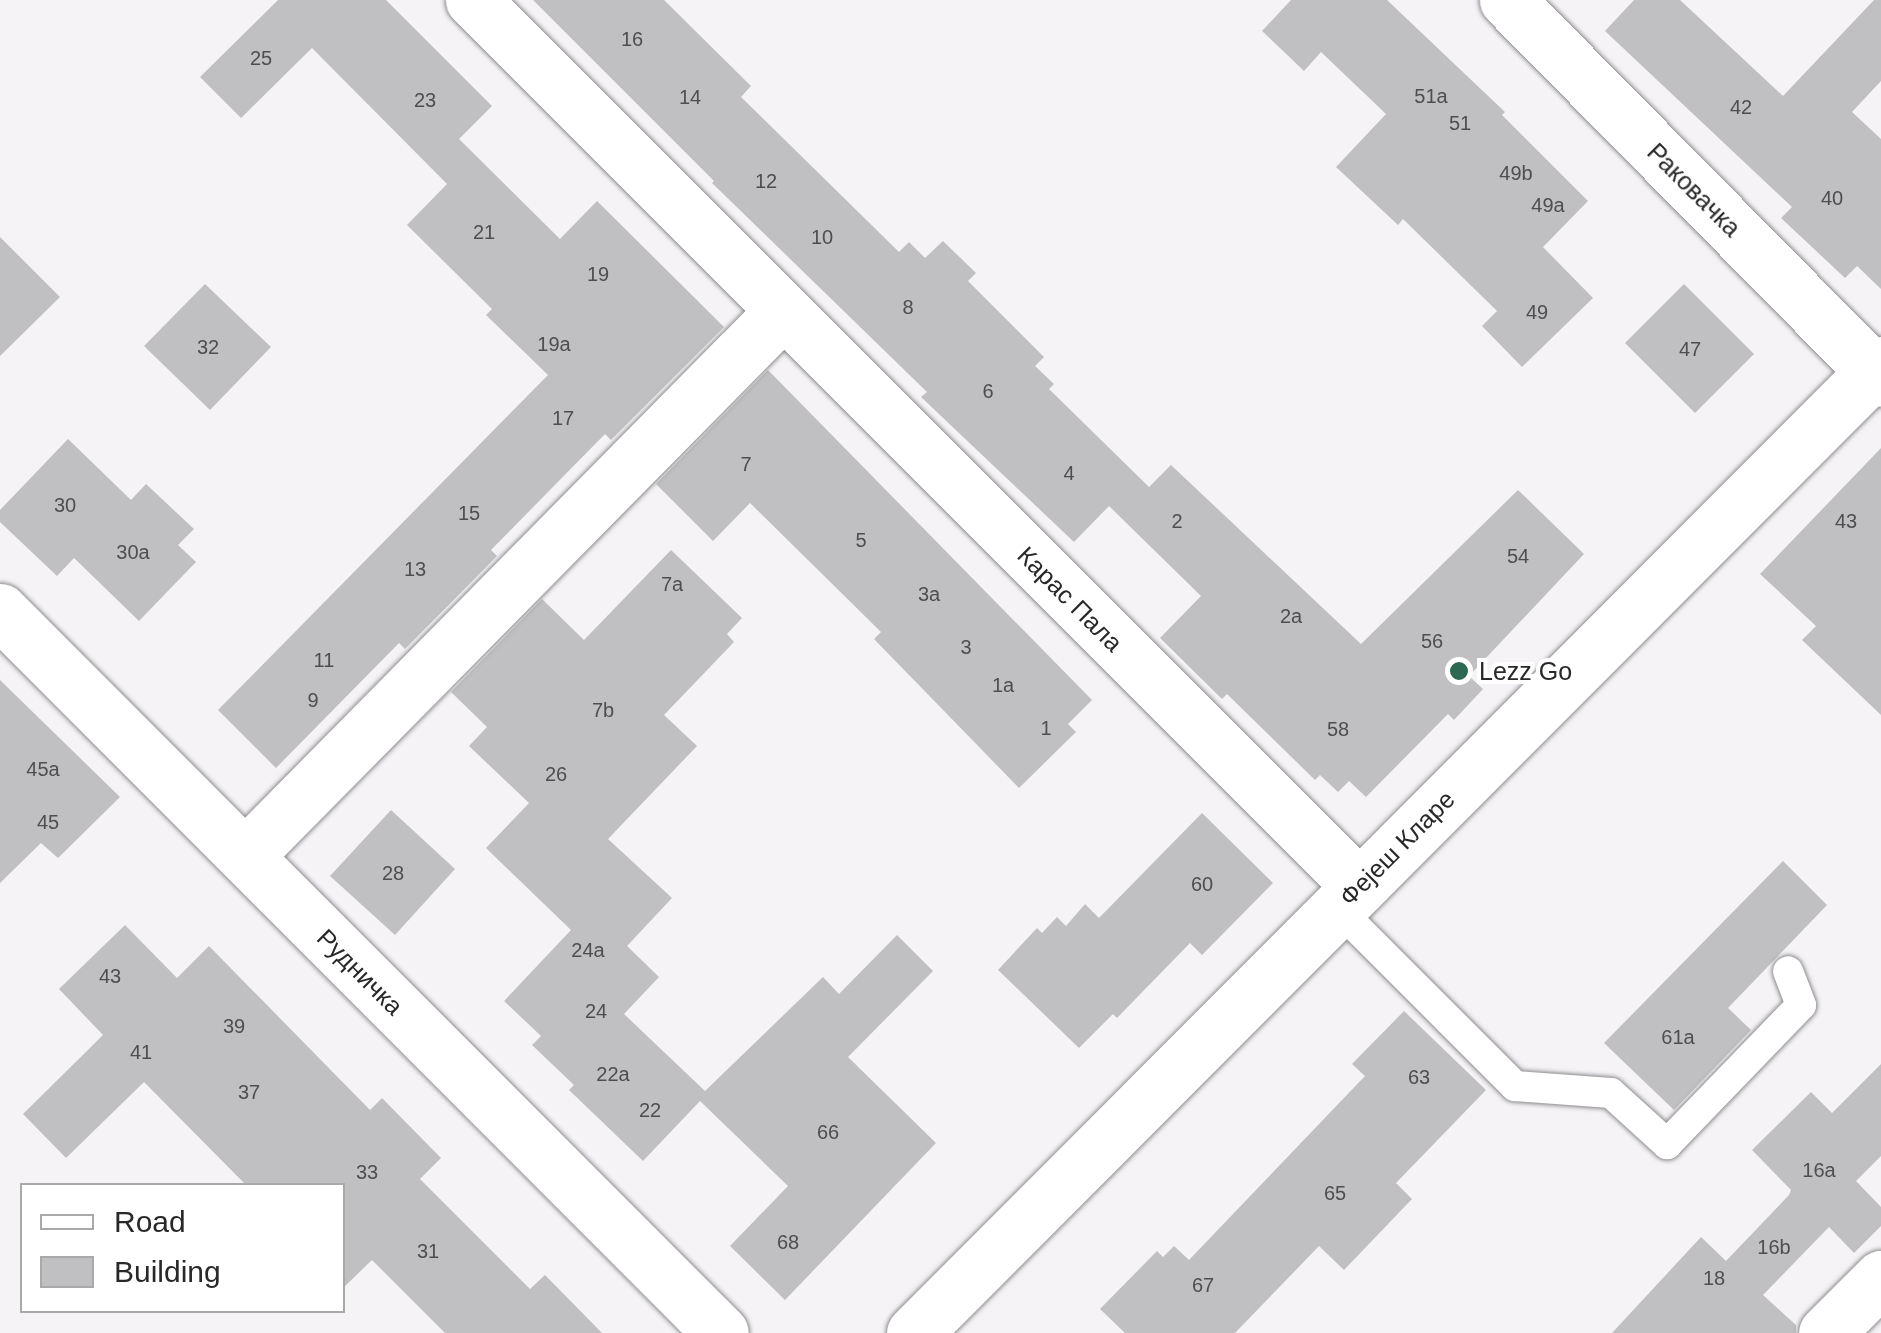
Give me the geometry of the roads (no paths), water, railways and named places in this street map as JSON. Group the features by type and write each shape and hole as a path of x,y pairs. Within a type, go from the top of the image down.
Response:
{"street":[{"name":"Карас Пала","path":"472,0 1348,897"},
{"name":"Раковачка","path":"1507,0 1878,372"},
{"path":"246,856 781,313"},
{"name":"Фејеш Кларе","path":"914,1333 1878,372"},
{"name":"Рудничка","path":"0,610 721,1333"},
{"path":"1826,1333 1881,1278"}],"lane":[{"path":"1348,897 1515,1086 1610,1093 1667,1144 1801,1005 1788,971"}],"place":[{"name":"Lezz Go","path":"1459,671"}]}
